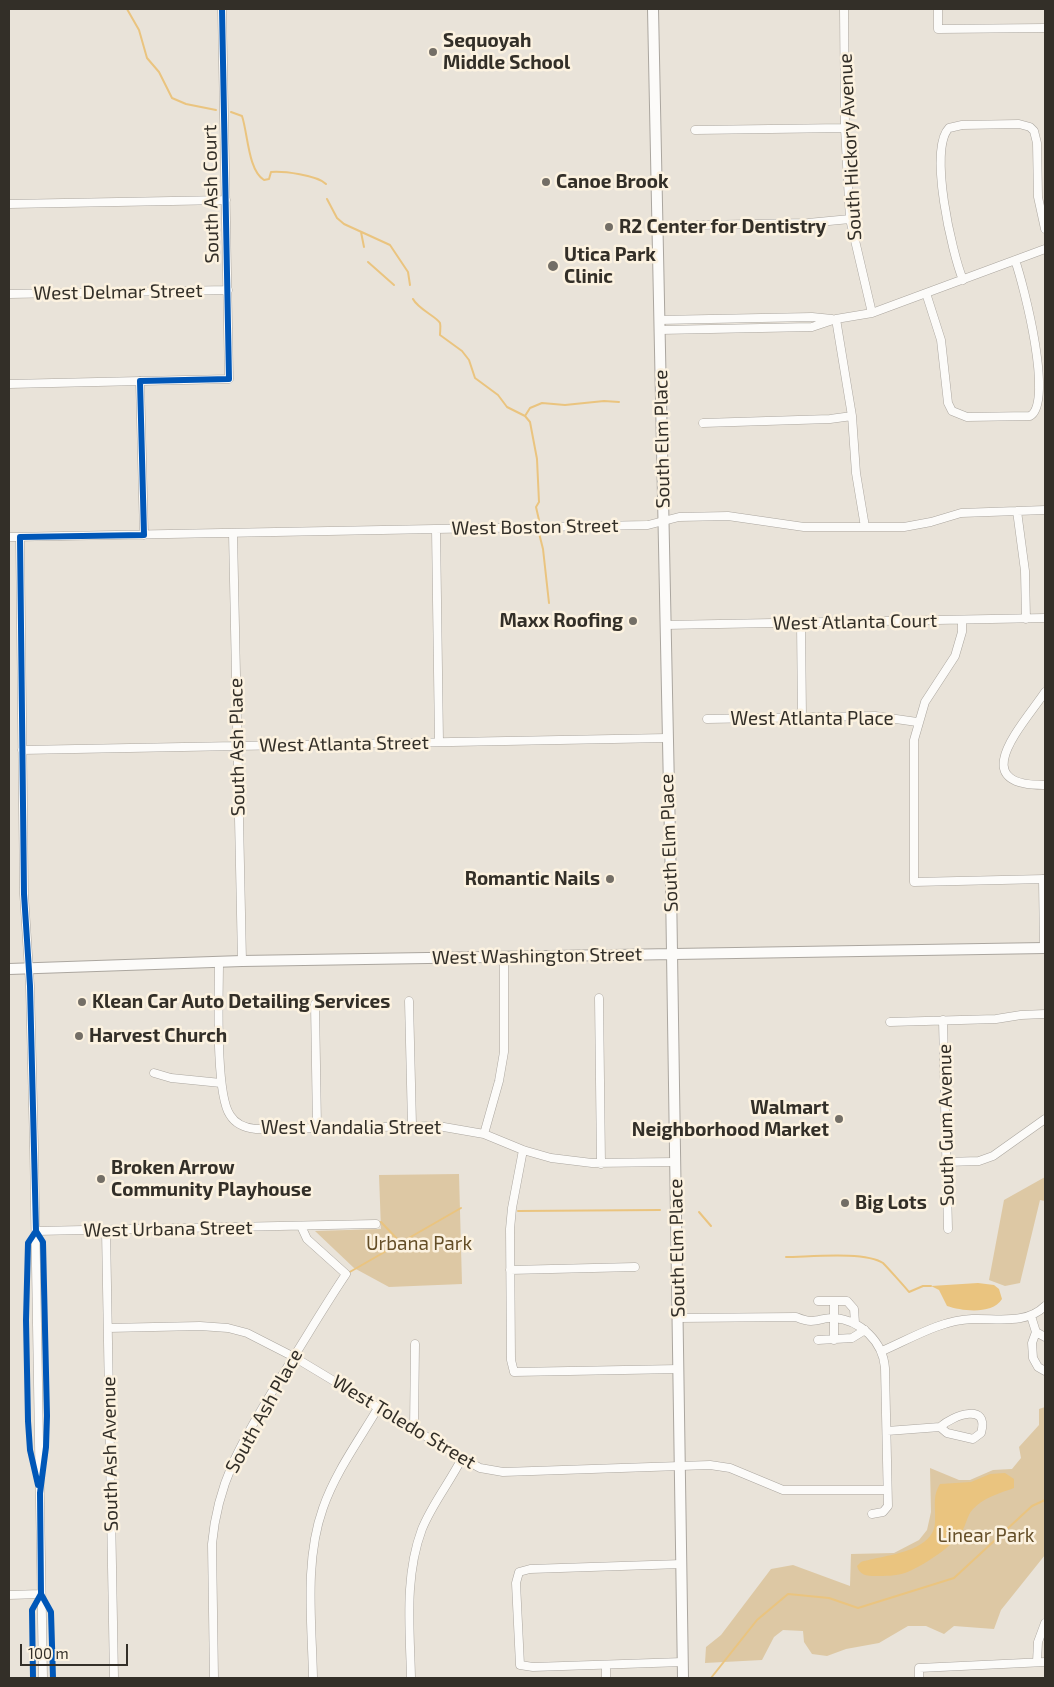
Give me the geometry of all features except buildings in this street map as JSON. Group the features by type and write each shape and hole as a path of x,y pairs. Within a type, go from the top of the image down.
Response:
{"main road":[{"name":"South Elm Place","path":"653,9 684,1678"},
{"name":"West Washington Street","path":"9,969 242,961 1045,948"}],"street":[{"name":"South Ash Court","path":"140,381 229,379 222,9"},
{"name":"South Hickory Avenue","path":"844,9 845,128 850,219 872,313"},
{"path":"938,9 938,29 1045,28"},
{"path":"963,280 948,232 943,198 942,142 950,128 962,125 1019,124 1034,130 1037,143 1038,197 1045,229"},
{"path":"695,130 845,128"},
{"path":"9,204 226,200"},
{"path":"698,225 808,223 850,219"},
{"path":"659,325 803,317 836,319 872,313 1045,249"},
{"path":"926,293 941,340 948,403 952,411 967,417 1026,416 1034,414 1043,398 1039,350 1030,308 1015,260"},
{"name":"West Delmar Street","path":"9,294 228,290"},
{"path":"836,319 852,416 856,473 865,527"},
{"path":"9,384 140,381 144,534"},
{"path":"703,423 830,419 852,416"},
{"name":"West Boston Street","path":"9,537 648,525 679,517 728,516 804,527 865,527 918,525 974,512 1045,510"},
{"path":"1017,511 1025,571 1026,619"},
{"path":"436,529 439,742"},
{"name":"South Ash Place","path":"233,533 242,961"},
{"path":"20,537 24,891 29,969 36,1231 43,1678"},
{"name":"West Atlanta Court","path":"665,625 1045,618"},
{"path":"962,620 962,632 955,656 925,702 917,722 913,751 914,882 1044,879 1045,948"},
{"path":"802,623 802,718"},
{"path":"1045,692 1006,750 1003,764 1006,772 1017,783 1045,785"},
{"name":"West Atlanta Place","path":"707,719 875,716 917,722"},
{"name":"West Atlanta Street","path":"22,750 667,738"},
{"path":"484,1134 499,1081 504,1052 504,956"},
{"path":"154,1073 171,1078 221,1083 219,962"},
{"path":"599,998 601,1164"},
{"path":"409,1001 412,1125"},
{"path":"315,1004 317,1127"},
{"path":"890,1022 996,1019 1045,1014"},
{"name":"South Gum Avenue","path":"943,1020 948,1229"},
{"name":"West Vandalia Street","path":"221,1083 226,1110 234,1121 249,1128 412,1125 454,1128 484,1134 522,1150 551,1158 601,1164 675,1162"},
{"path":"946,1162 980,1161 993,1156 1045,1119"},
{"path":"522,1150 512,1208 510,1270 511,1360 514,1372 679,1369"},
{"name":"West Urbana Street","path":"36,1231 376,1224"},
{"name":"South Ash Place","path":"214,1678 212,1558 214,1525 218,1503 238,1450 346,1274 306,1239 301,1226"},
{"name":"South Ash Avenue","path":"106,1230 114,1678"},
{"path":"510,1270 635,1267"},
{"path":"818,1301 844,1300 850,1303 855,1312 856,1323"},
{"path":"834,1301 834,1340"},
{"path":"882,1351 958,1321 1032,1316 1045,1306"},
{"path":"1032,1316 1036,1332 1032,1343 1033,1358 1038,1367 1045,1370"},
{"path":"678,1318 796,1318 812,1321 834,1318 856,1323 865,1330 882,1351 885,1368 886,1510 872,1514"},
{"name":"West Toledo Street","path":"108,1328 200,1326 228,1328 256,1336 480,1468 503,1472 710,1465 730,1468 784,1490 887,1490"},
{"path":"818,1340 852,1338 865,1330"},
{"path":"1036,1332 1045,1337"},
{"path":"414,1429 415,1344"},
{"path":"313,1678 312,1584 315,1537 329,1492 378,1408"},
{"path":"886,1431 940,1427 948,1419 970,1414 979,1418 982,1424 980,1433 973,1439 948,1433 940,1427"},
{"path":"411,1678 410,1582 416,1549 426,1521 462,1458"},
{"path":"682,1564 530,1569 519,1572 516,1583 520,1665 533,1667 683,1662"},
{"path":"9,1595 41,1594"},
{"path":"920,1678 919,1668 1041,1662 1038,1642 1045,1624"},
{"path":"606,1665 606,1678"}],"green space":[{"name":"Urbana Park","path":"459,1174 462,1284 389,1287 354,1268 315,1231 381,1229 379,1175"},
{"path":"1045,1177 1045,1201 1040,1200 1020,1283 1005,1286 989,1280 1004,1200"},
{"name":"Linear Park","path":"1045,1407 1045,1555 1001,1610 994,1629 954,1626 944,1634 926,1626 908,1626 879,1643 846,1649 827,1656 812,1654 804,1642 803,1631 783,1630 774,1637 762,1660 705,1663 706,1647 721,1635 771,1569 793,1565 850,1586 851,1554 894,1553 919,1540 927,1530 931,1512 930,1468 959,1480 970,1480 993,1470 1012,1469 1021,1458 1019,1447 1039,1425 1039,1409"}],"shaded area":[{"path":"978,1283 994,1285 999,1289 1002,1299 991,1308 984,1310 961,1309 947,1306 939,1290 931,1286"},
{"path":"1005,1473 1014,1479 1014,1488 992,1496 977,1505 971,1511 963,1530 957,1538 936,1556 912,1570 898,1575 869,1576 860,1571 857,1566 861,1562 906,1551 926,1540 932,1532 935,1522 935,1498 940,1484 971,1482 990,1474"}],"waterway":[{"path":"127,9 139,30 147,58 159,72 172,98 186,104 216,110"},
{"path":"231,112 242,116 252,160 259,175 264,180 269,179 271,172 283,172 308,176 326,184"},
{"path":"327,199 337,218 344,224 390,245 408,272 410,285"},
{"path":"361,232 364,247"},
{"path":"368,262 394,285"},
{"path":"413,299 415,303 440,323 440,335 462,351 469,360 475,378 498,395 507,407 525,416 530,422 537,459 539,502 536,507 539,520"},
{"path":"525,416 530,408 542,403 565,405 604,401 619,402"},
{"path":"539,533 543,549 549,603"},
{"path":"348,1273 461,1208"},
{"path":"518,1211 660,1210"},
{"path":"699,1212 711,1226"},
{"path":"378,1223 381,1222 401,1243"},
{"path":"786,1257 836,1255 875,1259 883,1263 909,1292 923,1286 931,1286"},
{"path":"711,1678 757,1620 788,1594 829,1598 858,1608 954,1578 1032,1506 1045,1500"}],"cycle path":[{"path":"53,1678 51,1612 41,1594 40,1493 46,1447 47,1416 43,1242 36,1231 30,986 24,894 20,537 144,535 140,381 229,379 222,9"},
{"path":"36,1231 28,1243 26,1320 30,1450 38,1485"},
{"path":"33,1678 32,1610 41,1594"}],"place":[{"name":"Sequoyah Middle School","path":"433,52"},
{"name":"Canoe Brook","path":"546,182"},
{"name":"R2 Center for Dentistry","path":"609,227"},
{"name":"Utica Park Clinic","path":"553,266"},
{"name":"Maxx Roofing","path":"633,621"},
{"name":"Romantic Nails","path":"610,879"},
{"name":"Klean Car Auto Detailing Services","path":"82,1002"},
{"name":"Harvest Church","path":"79,1036"},
{"name":"Walmart Neighborhood Market","path":"839,1119"},
{"name":"Broken Arrow Community Playhouse","path":"101,1179"},
{"name":"Big Lots","path":"845,1203"}]}
